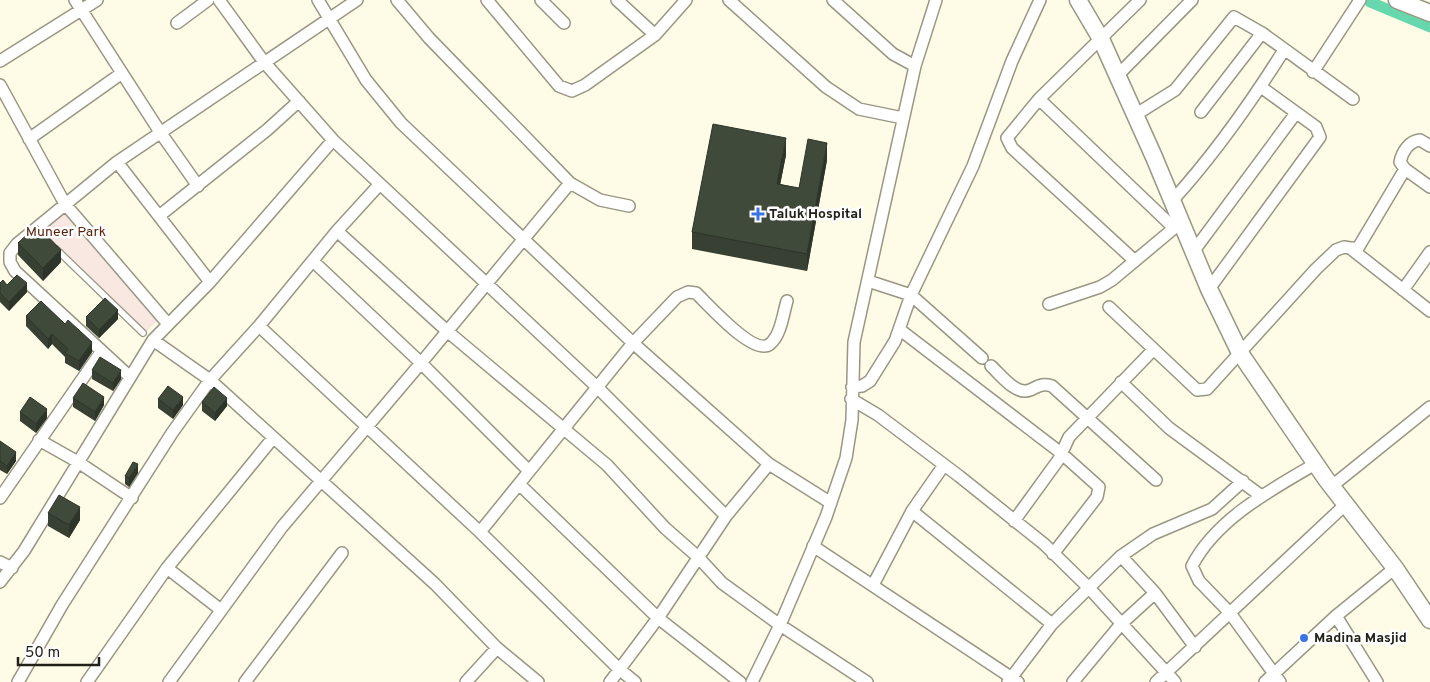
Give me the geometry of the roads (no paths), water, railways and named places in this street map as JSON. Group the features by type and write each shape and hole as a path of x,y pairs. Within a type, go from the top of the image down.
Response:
{"street":[{"path":"75,0 160,132 198,186"},
{"path":"0,61 97,0"},
{"path":"177,23 208,0"},
{"path":"219,0 264,62 333,140 598,388 726,516"},
{"path":"318,0 366,80 390,110 633,343 769,464 831,503"},
{"path":"130,377 15,271 10,262 10,253 17,244 38,231 65,204 117,162 357,0"},
{"path":"397,0 429,38 570,183 600,200 629,206"},
{"path":"487,0 559,86 572,91 585,85 655,35 686,0"},
{"path":"541,0 564,23"},
{"path":"617,0 655,35"},
{"path":"729,0 826,87 859,108 903,118"},
{"path":"833,0 893,54 916,66"},
{"path":"752,682 780,625 831,503 846,458 852,420 851,399 854,342 903,118 936,0"},
{"path":"852,387 862,386 870,381 892,348 911,295 972,166 1012,60 1040,0"},
{"path":"1135,261 1007,142 1007,138 1014,126 1039,99 1140,0"},
{"path":"1117,76 1192,0"},
{"path":"1397,0 1430,14"},
{"path":"1080,1 1101,39 1135,115 1172,202 1177,225"},
{"path":"1313,72 1354,1"},
{"path":"1135,115 1175,90 1232,18 1240,18 1353,99"},
{"path":"1201,112 1262,33"},
{"path":"1172,202 1204,167 1261,87 1284,50"},
{"path":"29,139 122,73"},
{"path":"0,85 65,204 168,324"},
{"path":"1209,289 1320,137 1319,130 1261,87"},
{"path":"1039,99 1177,225 1193,252 1240,353 1332,486 1395,568 1430,620"},
{"path":"159,216 198,186 299,101"},
{"path":"1193,252 1296,112"},
{"path":"0,582 12,568 153,340 210,282 333,140"},
{"path":"1430,146 1420,140 1410,144 1400,158 1400,164 1405,169 1430,187"},
{"path":"117,162 210,282"},
{"path":"1109,307 1197,390 1207,389 1330,256 1344,247 1358,248 1405,169"},
{"path":"169,682 282,527 570,183"},
{"path":"18,682 62,605 172,433 210,380 259,326 314,262 337,231 379,185"},
{"path":"1049,304 1100,287 1135,261 1177,225"},
{"path":"337,231 447,331 607,465 665,528 698,557 722,582 780,625 867,682"},
{"path":"1350,248 1430,311"},
{"path":"1403,290 1430,252"},
{"path":"314,262 421,363 528,470"},
{"path":"868,281 911,295 982,358"},
{"path":"480,532 528,470 598,388 633,343 677,297 688,292 696,293 750,342 766,346 776,337 787,301"},
{"path":"259,326 365,427 480,532 619,669 635,682"},
{"path":"900,329 1061,453 1096,483 1099,493 1054,554"},
{"path":"153,340 210,380 435,584 498,648 538,682"},
{"path":"1014,521 1059,459 1069,437 1153,350"},
{"path":"0,498 101,352"},
{"path":"991,366 1020,390 1028,391 1041,384 1052,386 1156,480"},
{"path":"1121,382 1169,428 1243,481 1260,496"},
{"path":"851,399 878,415 944,465 1054,554 1089,588 1175,682"},
{"path":"1332,486 1430,407"},
{"path":"87,682 166,568 273,438"},
{"path":"39,440 78,462 132,498"},
{"path":"610,682 658,618 726,516 769,464"},
{"path":"1317,464 1260,496 1228,522 1192,566 1199,581 1230,613 1273,679 1336,616 1395,568"},
{"path":"873,585 912,511 944,465"},
{"path":"813,546 1012,680 1052,624 1121,556 1153,534 1212,509 1243,481"},
{"path":"519,484 658,618 740,682"},
{"path":"1156,682 1346,504"},
{"path":"912,511 1052,624"},
{"path":"245,682 342,553"},
{"path":"1121,556 1155,593 1195,647"},
{"path":"0,562 12,568"},
{"path":"166,568 221,610"},
{"path":"1073,682 1121,624 1155,593"},
{"path":"1336,616 1377,682"},
{"path":"466,682 498,648"}],"lane":[{"path":"48,241 143,333"}],"waterway":[{"path":"1370,2 1430,27"}],"place":[{"name":"Taluk Hospital","path":"758,214"},
{"name":"Madina Masjid","path":"1304,638"}],"park label":[{"name":"Muneer Park","path":"66,232"}]}
